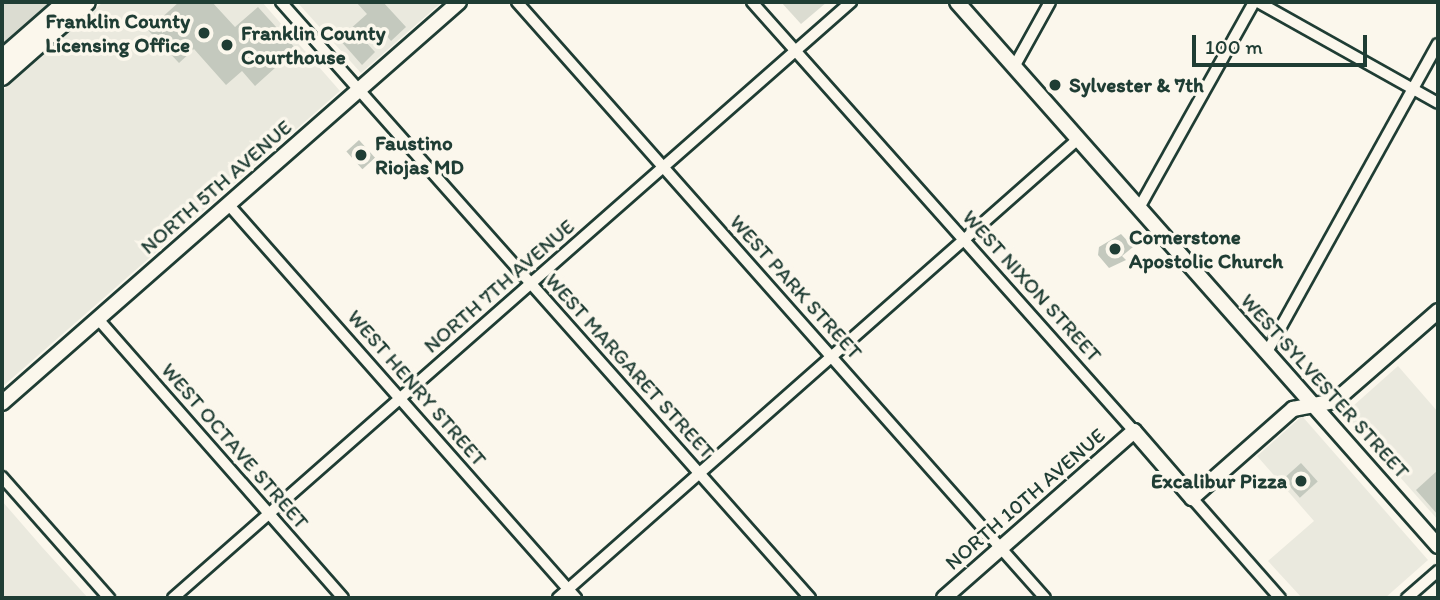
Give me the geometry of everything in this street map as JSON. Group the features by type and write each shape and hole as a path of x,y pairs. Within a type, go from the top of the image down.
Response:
{"main road":[{"path":"2,58 66,2"},
{"path":"2,77 87,2"}],"street":[{"name":"WEST MARGARET STREET","path":"281,2 810,598"},
{"name":"NORTH 5TH AVENUE","path":"2,403 459,2"},
{"name":"WEST PARK STREET","path":"517,2 1045,598"},
{"name":"WEST NIXON STREET","path":"751,2 1280,598"},
{"name":"NORTH 7TH AVENUE","path":"173,598 851,2"},
{"name":"WEST SYLVESTER STREET","path":"957,2 1438,546"},
{"path":"1014,66 1050,2"},
{"path":"1139,208 1256,2 1438,103"},
{"path":"1267,352 1438,44"},
{"path":"558,598 1078,139"},
{"name":"WEST HENRY STREET","path":"228,204 576,598"},
{"path":"1192,498 1293,409 1335,401 1438,311"},
{"name":"WEST OCTAVE STREET","path":"98,319 344,598"},
{"name":"NORTH 10TH AVENUE","path":"944,598 1134,432"},
{"path":"2,477 109,598"},
{"path":"1407,598 1438,570"}],"shaded area":[{"path":"2,2 58,2 2,51"},
{"path":"103,2 262,2 340,91 2,387 2,91"},
{"path":"297,2 442,2 361,73"},
{"path":"781,2 827,2 801,24"},
{"path":"1398,366 1438,412 1438,520 1344,414"},
{"path":"1302,416 1428,560 1385,598 1302,598 1268,561 1314,521 1257,456"},
{"path":"2,501 42,547 88,598 2,598"}],"building":[{"name":"Franklin County Courthouse","path":"179,2 212,2 235,27 258,7 296,49 255,86 242,71 226,85 194,49 179,63 148,30"},
{"path":"356,2 383,2 406,27 391,41 380,28 365,41 375,52 362,65 339,39 367,14"},
{"name":"Faustino Riojas MD","path":"359,140 375,158 362,169 346,151"},
{"name":"Cornerstone Apostolic Church","path":"1121,234 1133,247 1122,256 1126,260 1109,268 1098,255 1099,247"},
{"name":"Excalibur Pizza","path":"1301,463 1318,482 1300,498 1283,479"},
{"path":"1438,470 1438,515 1416,490"}],"place":[{"name":"Franklin County Licensing Office","path":"204,33"},
{"name":"Franklin County Courthouse","path":"227,45"},
{"name":"Sylvester & 7th","path":"1055,85"},
{"name":"Faustino Riojas MD","path":"361,155"},
{"name":"Cornerstone Apostolic Church","path":"1115,249"},
{"name":"Excalibur Pizza","path":"1301,481"}]}
